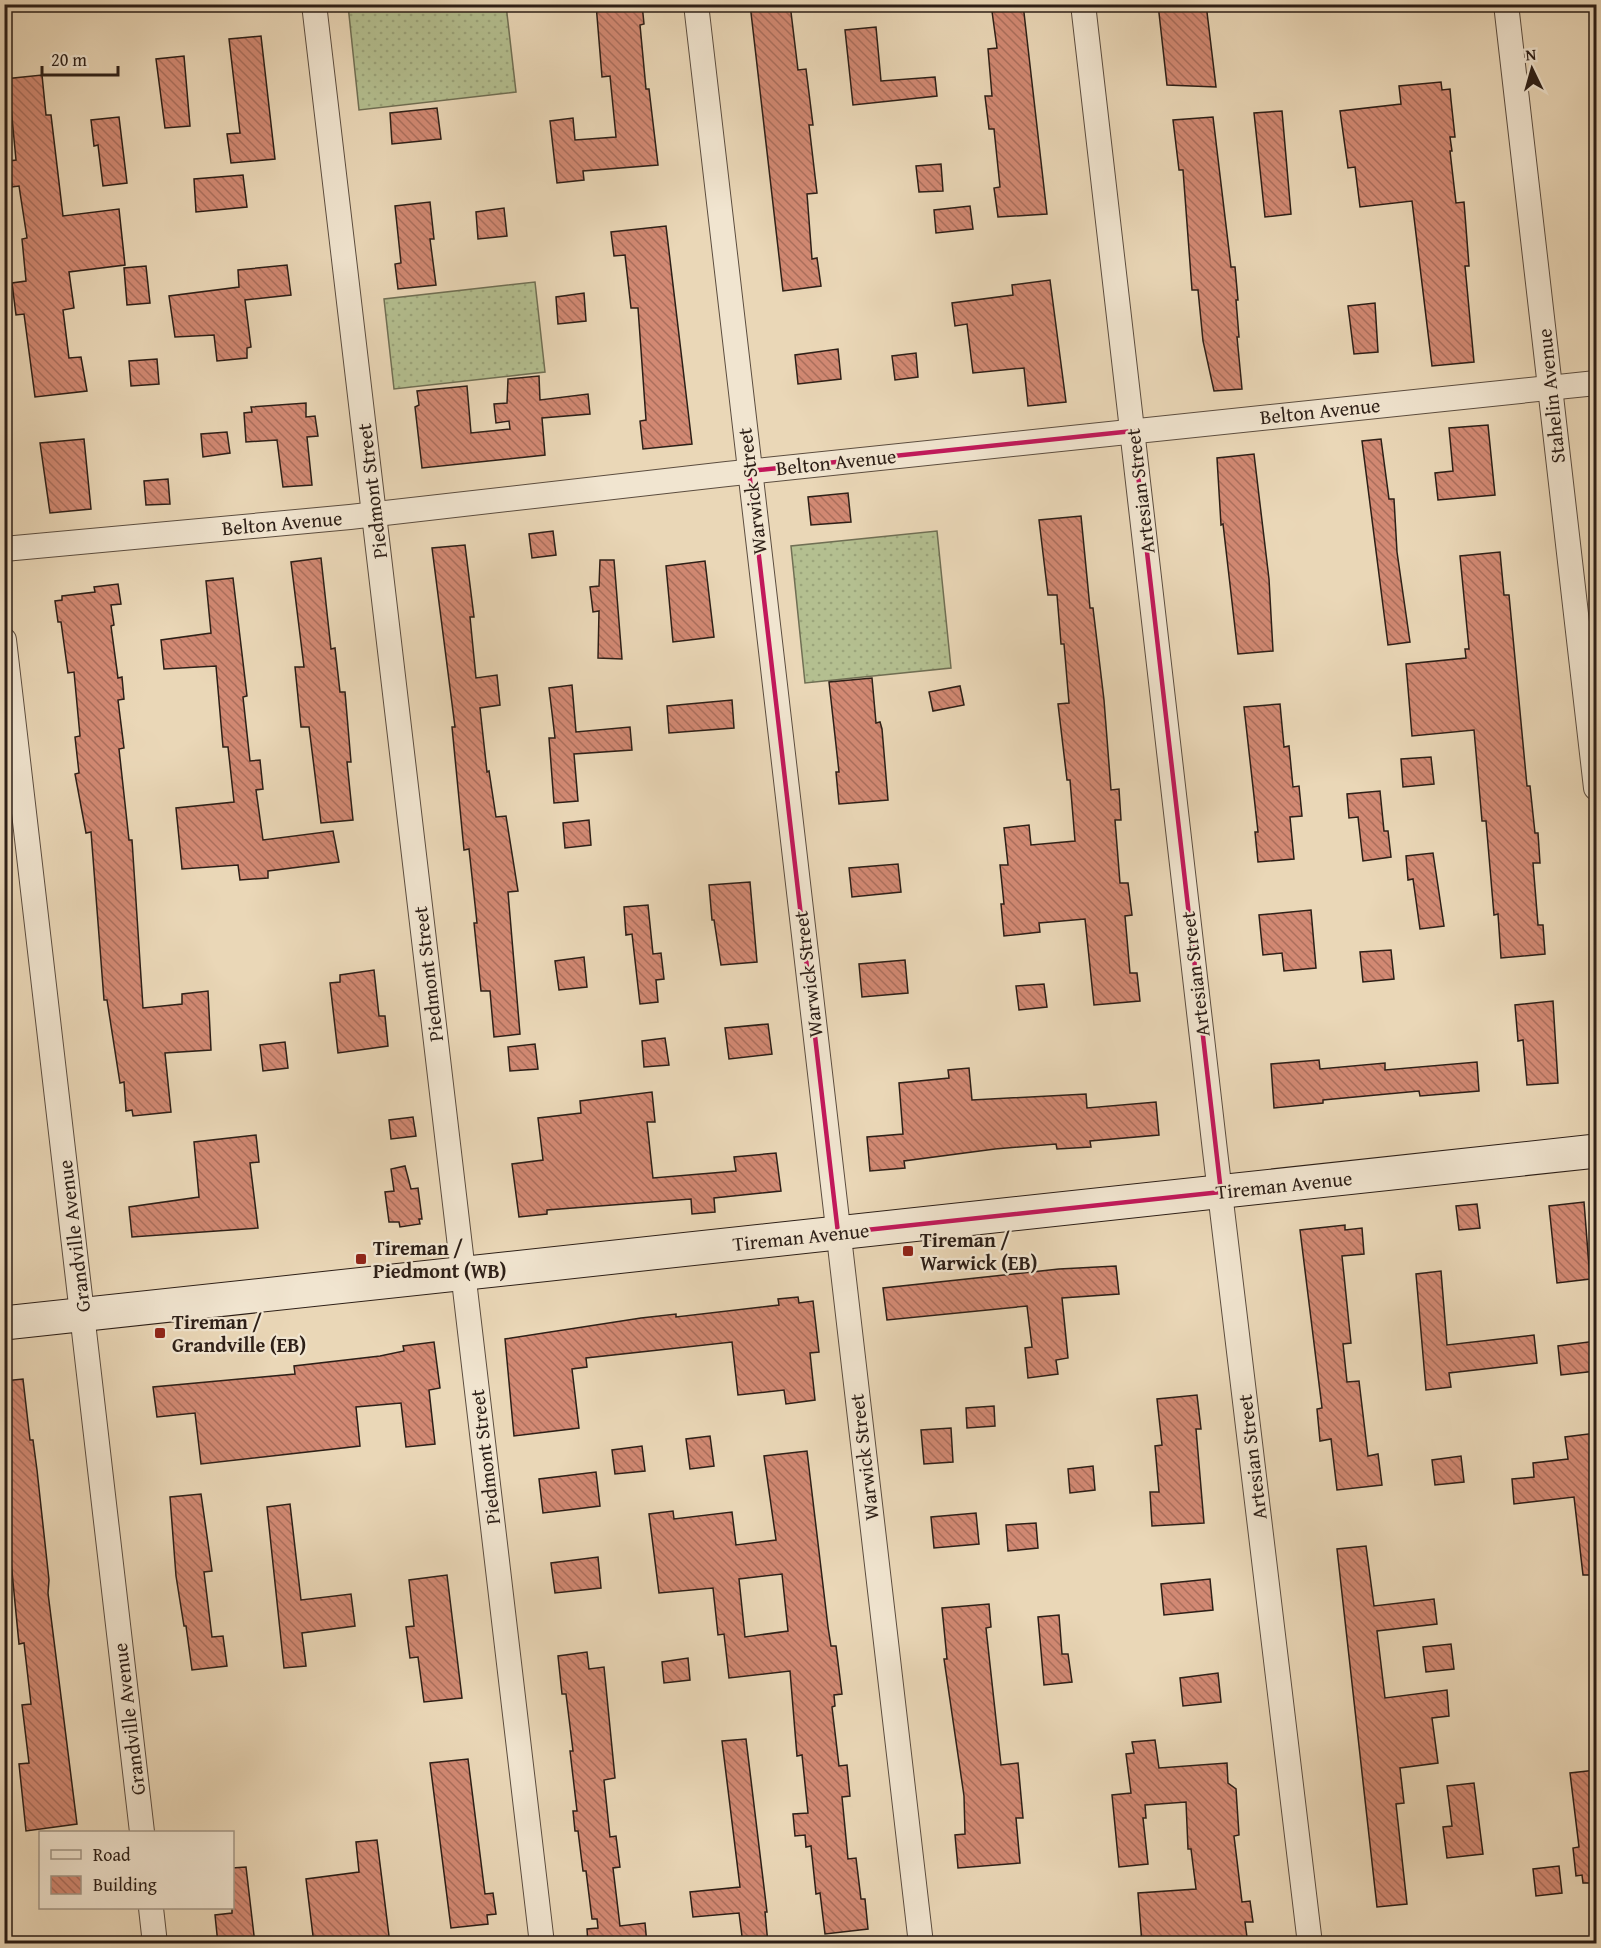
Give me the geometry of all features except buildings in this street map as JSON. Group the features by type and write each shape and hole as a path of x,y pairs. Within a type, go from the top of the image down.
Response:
{"street":[{"name":"Piedmont Street","path":"314,4 542,1944"},
{"name":"Warwick Street","path":"696,4 921,1944"},
{"name":"Artesian Street","path":"1083,4 1310,1944"},
{"name":"Stahelin Avenue","path":"1506,4 1596,788"},
{"name":"Belton Avenue","path":"4,549 375,514 749,471 1596,383"},
{"name":"Grandville Avenue","path":"4,640 142,1831"},
{"name":"Tireman Avenue","path":"4,1323 1596,1151"},
{"path":"151,1909 155,1944"}],"highlighted area":[{"path":"1133,431 1221,1192 838,1233 749,471"}],"green space":[{"path":"348,5 506,5 516,92 359,110"},
{"path":"535,282 545,372 394,389 384,299"},
{"path":"937,531 951,668 805,683 791,546"}],"place":[{"name":"Tireman / Warwick (EB)","path":"908,1251"},
{"name":"Tireman / Piedmont (WB)","path":"361,1259"},
{"name":"Tireman / Grandville (EB)","path":"160,1333"}]}
